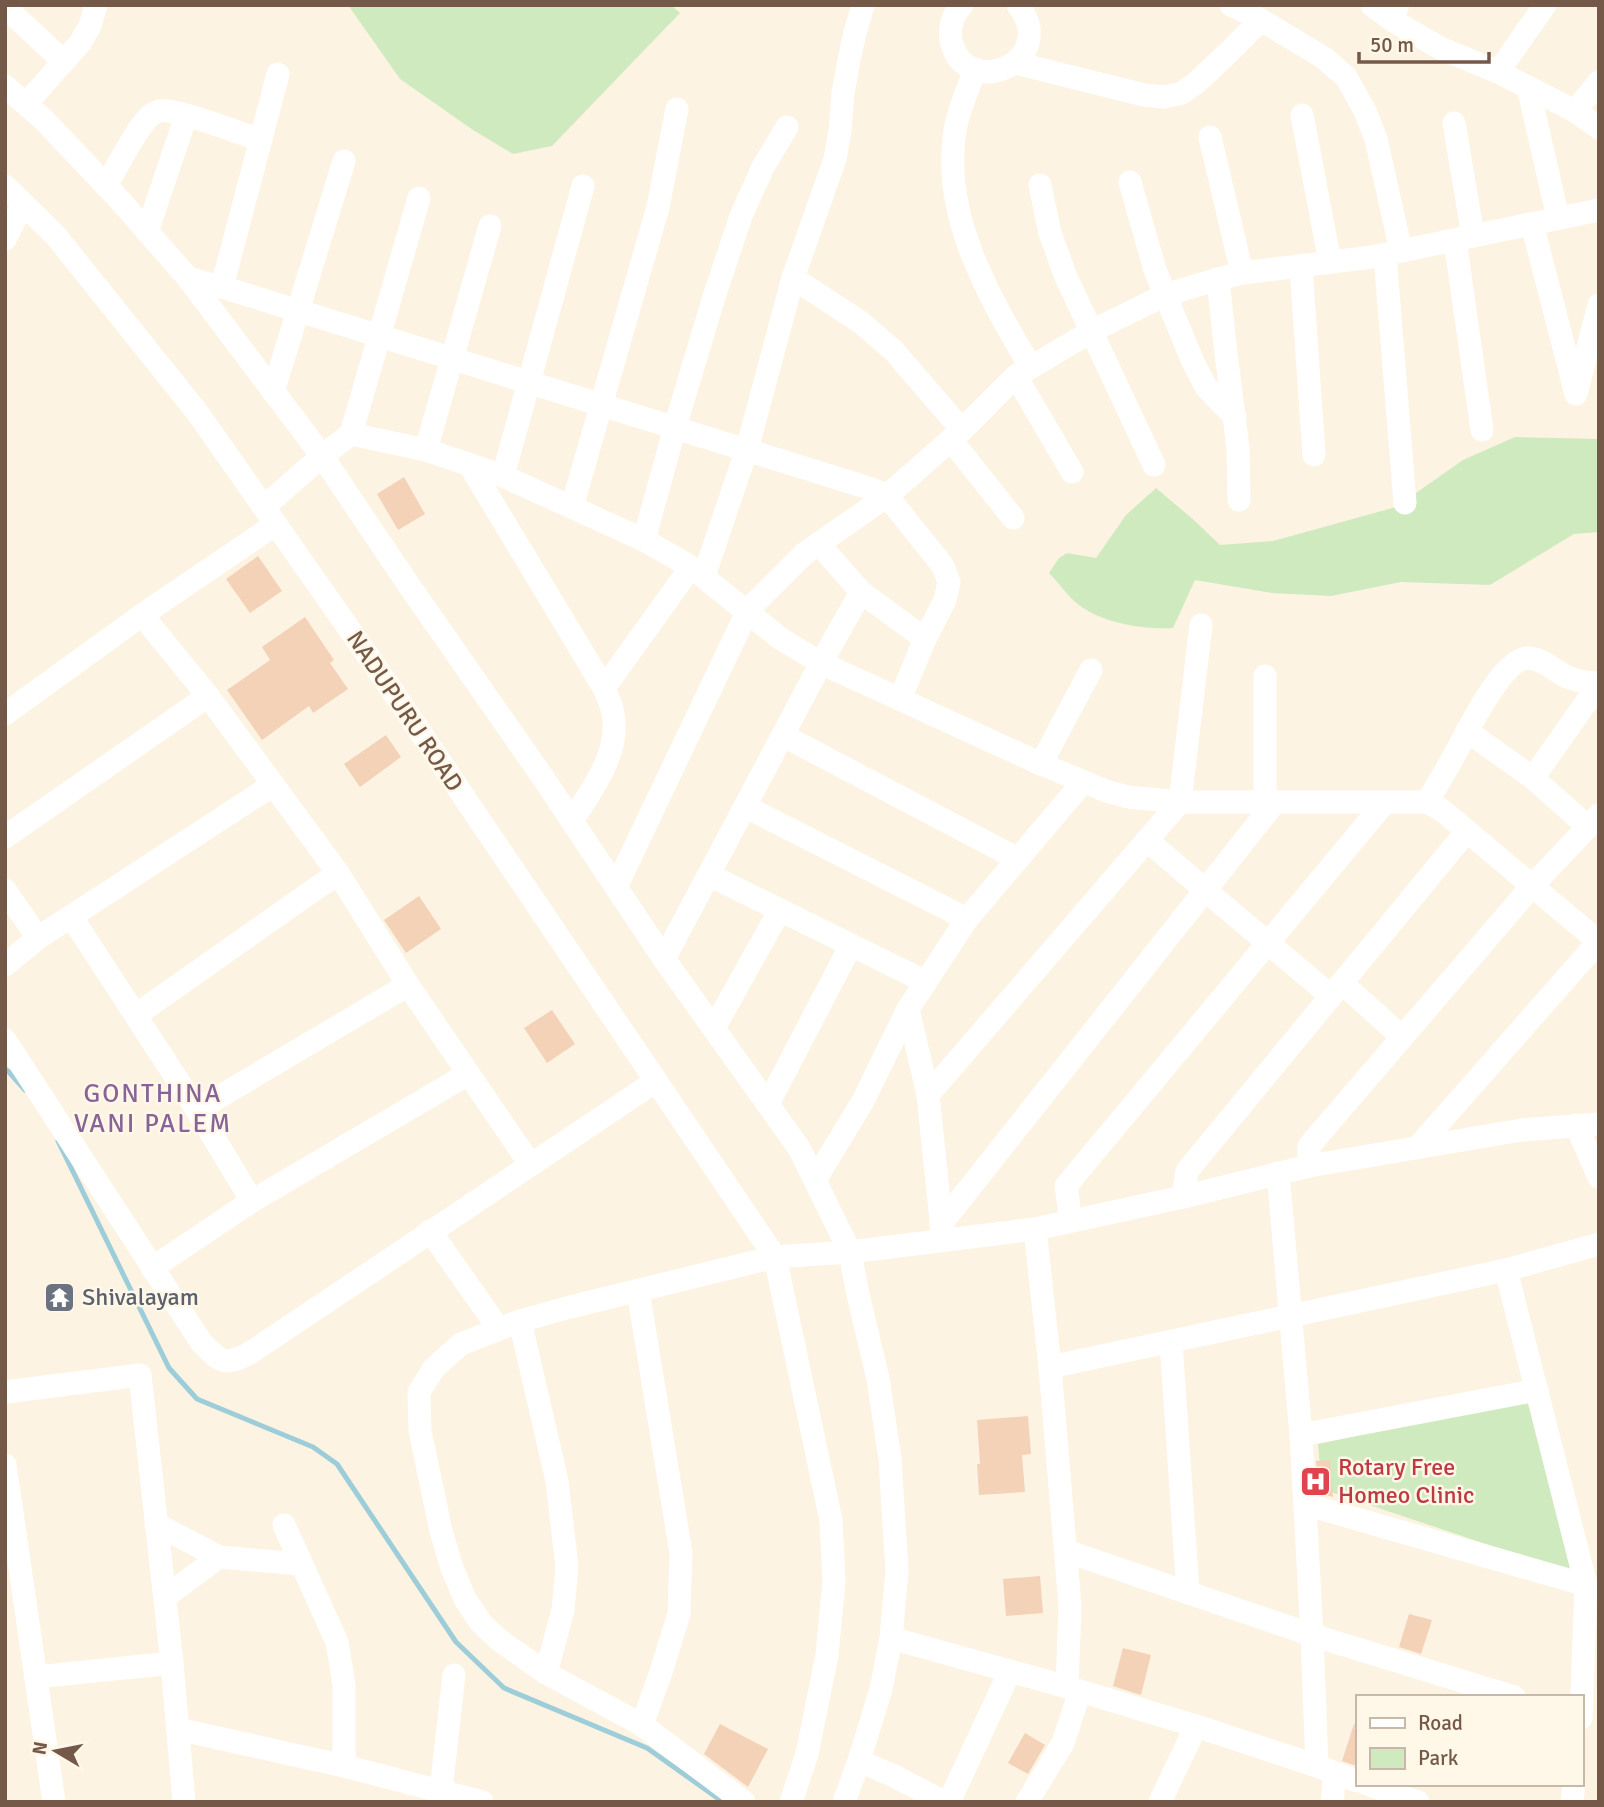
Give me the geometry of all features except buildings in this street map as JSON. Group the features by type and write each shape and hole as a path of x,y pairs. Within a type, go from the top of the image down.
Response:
{"street":[{"path":"26,104 87,32 96,5"},
{"path":"604,688 697,572 747,449 793,278 835,159 849,60 863,5"},
{"path":"962,5 952,21 950,33 958,57 968,66 994,73 1015,63 1024,53 1029,40 1025,14 1018,5"},
{"path":"1231,5 1324,58 1346,77 1365,111 1376,139 1393,253 1405,503"},
{"path":"1372,5 1395,13 1440,48 1528,87 1575,111 1599,128"},
{"path":"1498,72 1545,5"},
{"path":"5,8 64,61"},
{"path":"1015,63 1144,95 1164,97 1182,93 1196,83 1261,20"},
{"path":"975,69 956,125 954,183 960,217 973,257 1014,338 1023,371 1072,472"},
{"path":"222,287 278,74"},
{"path":"1575,111 1599,82"},
{"path":"5,86 43,119 188,278 322,456 664,959 799,1148 815,1180 850,1252 878,1379 890,1459 897,1570 891,1638 881,1689 844,1802"},
{"path":"1528,87 1558,218"},
{"path":"572,507 658,207 677,108"},
{"path":"106,186 141,126 149,116 158,111 186,116 261,140"},
{"path":"1302,115 1329,262"},
{"path":"147,232 186,116"},
{"path":"1454,123 1482,430"},
{"path":"644,540 675,427 741,216 763,167 787,128"},
{"path":"1210,137 1242,273"},
{"path":"273,392 344,161"},
{"path":"1130,182 1155,270 1193,362 1206,387 1235,417"},
{"path":"1040,185 1051,233 1066,277 1154,465"},
{"name":"NADUPURU ROAD","path":"5,186 56,236 197,412 387,683 775,1258"},
{"path":"503,476 583,186"},
{"path":"5,713 142,615 270,515 322,456 351,434 419,198"},
{"path":"5,239 23,204"},
{"path":"616,887 748,610 804,554 887,496 1023,371 1092,331 1165,295 1218,279 1242,273 1393,253 1599,210"},
{"path":"1532,224 1576,394 1599,305"},
{"path":"426,450 490,226"},
{"path":"1301,266 1314,455"},
{"path":"188,278 747,449 887,496 943,566 949,582 944,600 900,699"},
{"path":"793,278 859,321 893,350 1013,518"},
{"path":"1218,279 1238,448 1239,500"},
{"path":"351,434 426,450 503,476 644,540 697,572 781,639 821,663 1106,791 1128,797 1180,802 1427,802 1443,811 1599,942 1418,1147"},
{"path":"469,464 604,688 613,711 614,736 608,757 572,821"},
{"path":"819,544 861,592 925,639"},
{"path":"664,959 861,592"},
{"path":"142,615 208,696 338,873 408,985 530,1164"},
{"path":"928,1095 1180,802 1201,625"},
{"path":"1427,802 1489,693 1517,661 1529,658 1538,660 1584,683 1599,683"},
{"path":"1041,764 1091,670"},
{"path":"942,1232 1270,802 1265,676"},
{"path":"1533,778 1599,683"},
{"path":"5,837 208,696"},
{"path":"1309,1166 1309,1146 1532,886 1593,821 1467,731"},
{"path":"783,736 1018,859"},
{"path":"815,1180 863,1101 908,1009 968,919 1083,782"},
{"path":"5,965 38,938 273,785"},
{"path":"1071,1222 1066,1186 1385,802"},
{"path":"746,807 968,919"},
{"path":"1183,1197 1187,1171 1466,831"},
{"path":"1147,840 1268,943 1402,1037"},
{"path":"136,1015 338,873"},
{"path":"709,874 926,982"},
{"path":"5,890 38,938"},
{"path":"714,1028 780,910"},
{"path":"71,916 253,1201"},
{"path":"768,1104 851,945"},
{"path":"197,1110 408,985"},
{"path":"908,1009 928,1095 942,1232"},
{"path":"5,1040 201,1342 216,1358 227,1362 261,1346 656,1081"},
{"path":"152,1268 253,1201 468,1074"},
{"path":"744,1802 642,1725 546,1673 499,1640 481,1623 465,1599 452,1568 442,1531 420,1431 419,1392 434,1368 461,1344 510,1325 570,1307 775,1258 850,1252 942,1232 1035,1229 1309,1166 1522,1129 1588,1124 1599,1177"},
{"path":"1278,1173 1301,1435 1312,1635 1326,1770 1332,1802"},
{"path":"1027,1802 1063,1743 1073,1689 1066,1551 1035,1229"},
{"path":"430,1231 510,1325 557,1481 567,1567 563,1610 546,1673"},
{"path":"1050,1367 1506,1270 1599,1244"},
{"path":"775,1258 831,1520 834,1581 827,1655 807,1754 791,1802"},
{"path":"1506,1270 1586,1585 1582,1695"},
{"path":"638,1291 681,1553 679,1615 642,1725"},
{"path":"1171,1342 1188,1593"},
{"path":"5,1392 140,1375 172,1663 184,1802"},
{"path":"1301,1435 1536,1390"},
{"path":"5,1465 12,1564 36,1677 54,1802"},
{"path":"1305,1504 1586,1585"},
{"path":"156,1524 219,1557 300,1564"},
{"path":"284,1525 337,1642 344,1685 344,1766"},
{"path":"1066,1551 1312,1635 1507,1695"},
{"path":"165,1597 219,1557"},
{"path":"891,1638 1196,1726 1356,1781"},
{"path":"36,1677 172,1663"},
{"path":"859,1761 946,1802 1010,1671"},
{"path":"440,1790 454,1675"},
{"path":"1160,1802 1196,1726"},
{"path":"178,1730 344,1766 482,1802"},
{"path":"1373,1786 1418,1802"}],"green space":[{"path":"348,5 671,5 680,13 552,146 513,154 473,130 400,79"},
{"path":"1515,437 1599,439 1599,532 1574,534 1490,585 1401,582 1331,596 1272,593 1195,580 1173,628 1162,628 1124,624 1088,611 1071,598 1049,573 1059,558 1067,553 1096,558 1126,515 1156,488 1220,545 1273,541 1396,507 1463,460"},
{"path":"1532,1398 1575,1574 1322,1489 1318,1444"}],"waterway":[{"path":"5,1069 25,1090"},
{"path":"58,1141 169,1368 197,1399 313,1447 337,1464 456,1642 504,1688 647,1748 723,1802"}],"place":[{"name":"Shivalayam","path":"59,1297"},
{"name":"Rotary Free Homeo Clinic","path":"1315,1481"}],"district":[{"name":"GONTHINA VANI PALEM","path":"153,1108"}]}
